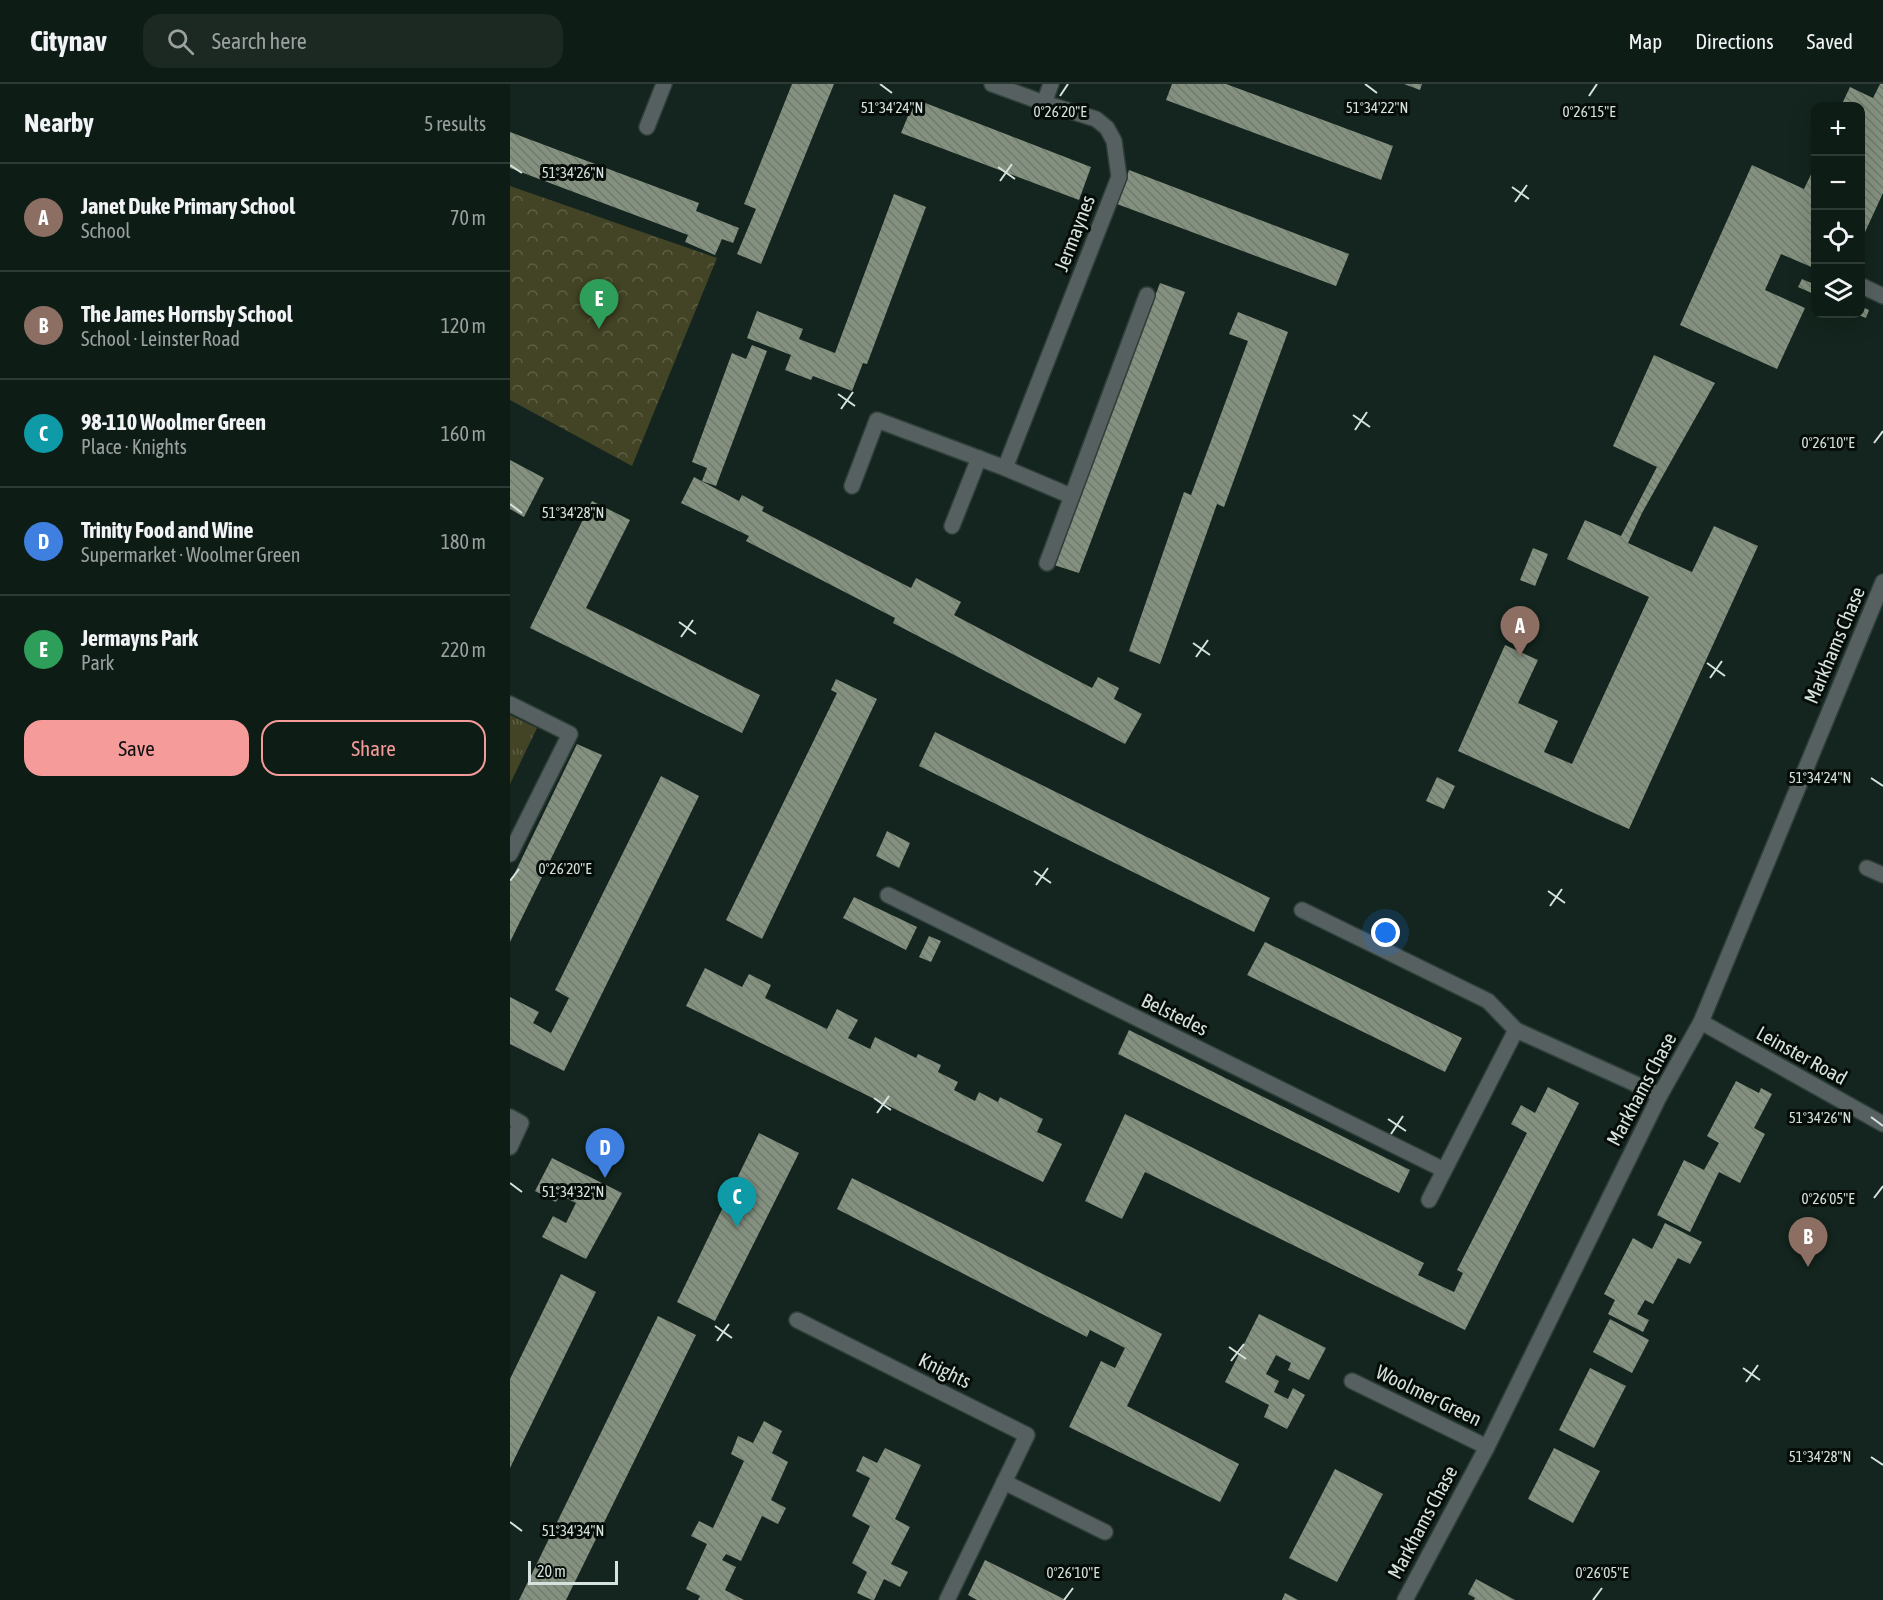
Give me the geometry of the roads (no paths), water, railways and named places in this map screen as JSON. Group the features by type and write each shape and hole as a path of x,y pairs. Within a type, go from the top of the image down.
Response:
{"street":[{"path":"647,127 664,84"},
{"name":"Jermaynes","path":"992,84 1096,119 1107,129 1114,141 1119,177 1005,468"},
{"path":"1044,103 1051,84"},
{"path":"1865,287 1883,296"},
{"path":"1047,562 1147,296"},
{"path":"852,486 877,420 1005,468 1071,496"},
{"path":"952,525 979,458"},
{"name":"Markhams Chase","path":"1405,1600 1487,1447 1660,1095 1701,1022 1883,582"},
{"path":"510,704 570,734 510,854"},
{"path":"1867,868 1883,875"},
{"name":"Belstedes","path":"888,895 1443,1170"},
{"path":"1302,910 1488,1001 1516,1030 1660,1095"},
{"name":"Leinster Road","path":"1701,1022 1883,1124"},
{"path":"1429,1200 1516,1030"},
{"path":"510,1117 521,1123 510,1147"},
{"name":"Knights","path":"797,1320 1027,1435 947,1600"},
{"name":"Woolmer Green","path":"1352,1381 1487,1447"},
{"path":"1004,1482 1105,1532"}],"place":[{"name":"Jermayns Park","path":"599,329"},
{"name":"Janet Duke Primary School","path":"1520,656"},
{"name":"Trinity Food and Wine","path":"605,1178"},
{"name":"98-110 Woolmer Green","path":"737,1227"},
{"name":"The James Hornsby School","path":"1808,1267"}]}
